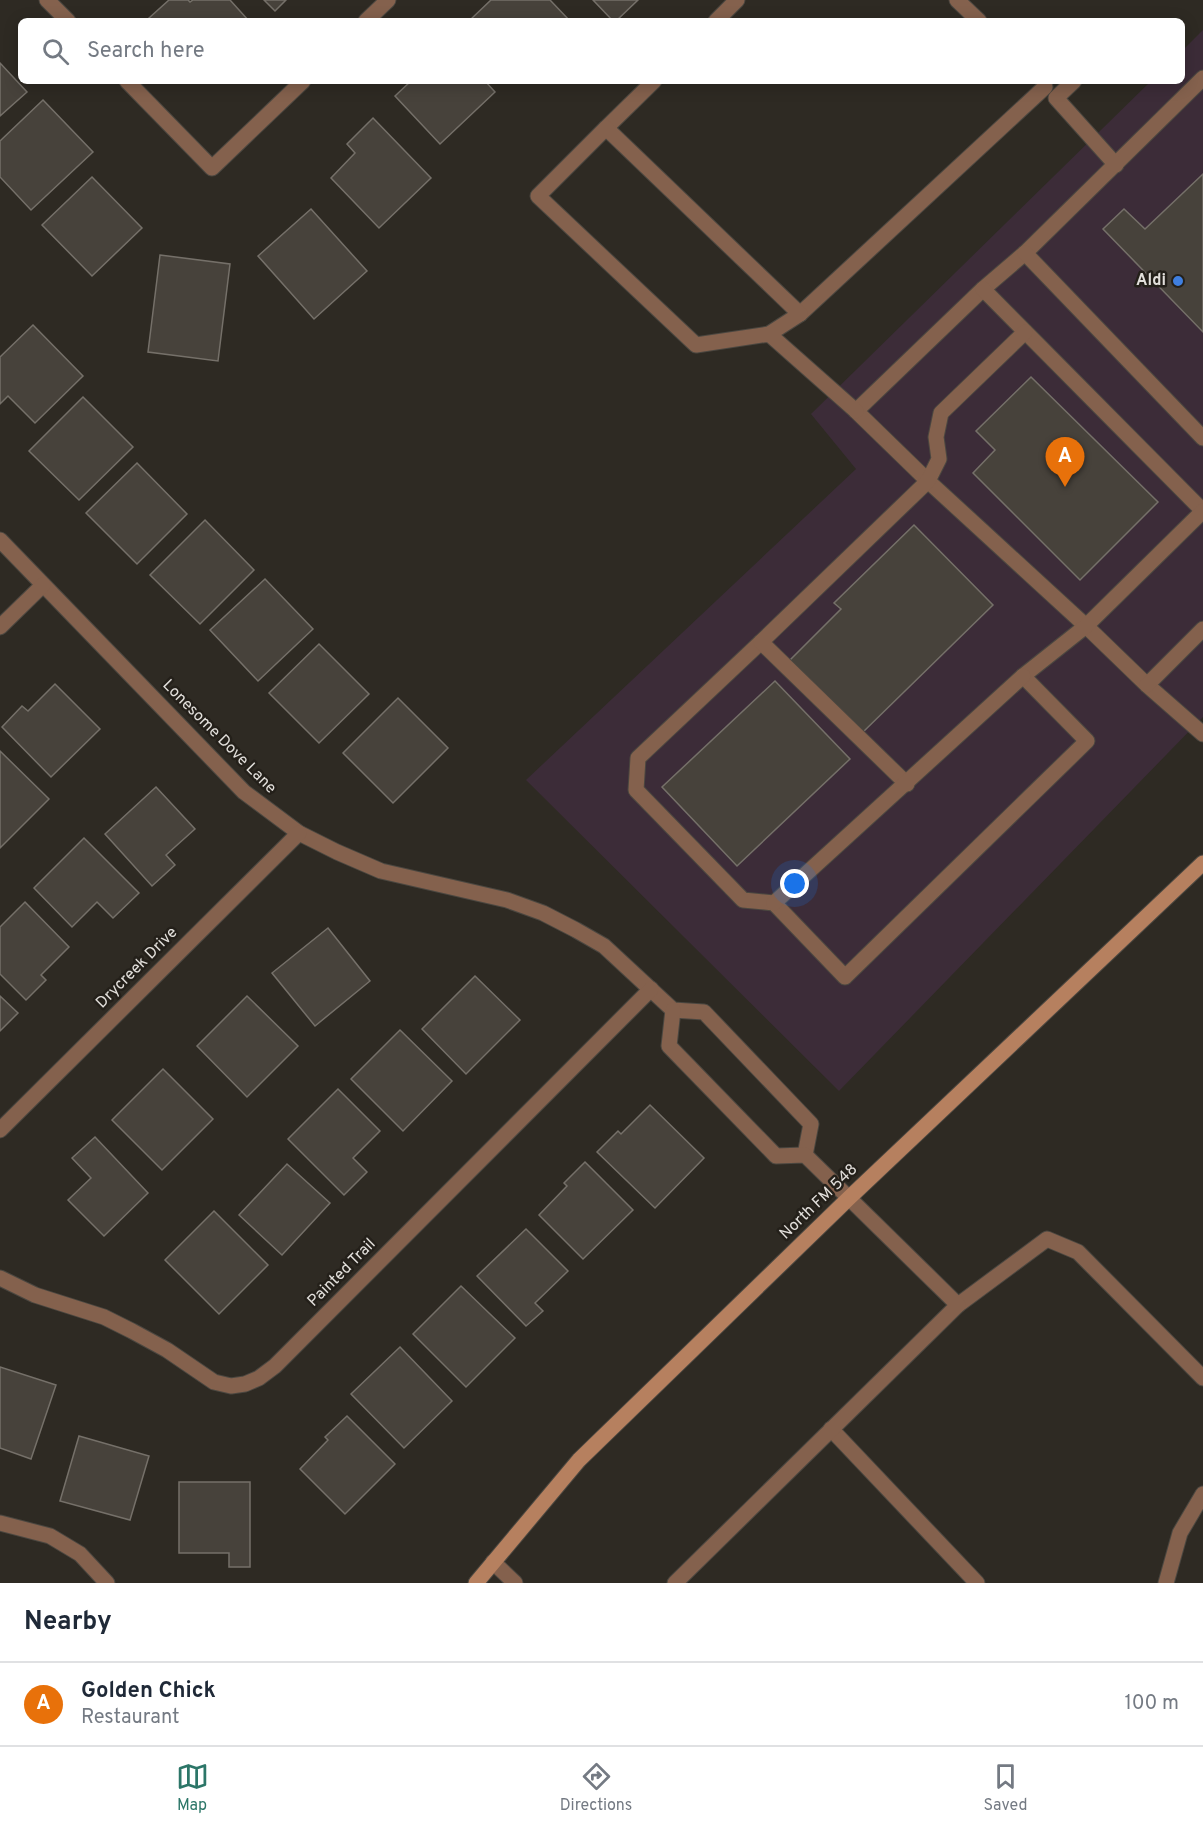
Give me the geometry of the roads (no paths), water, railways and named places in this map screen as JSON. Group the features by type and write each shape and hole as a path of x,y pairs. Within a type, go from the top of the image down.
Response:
{"main road":[{"name":"North FM 548","path":"476,1583 579,1460 849,1198 1203,862"}],"street":[{"path":"47,0 65,18"},
{"path":"369,18 388,0"},
{"path":"719,18 737,0"},
{"path":"957,0 976,18"},
{"path":"856,411 983,289 1025,253 1203,78"},
{"path":"130,84 212,168 300,84"},
{"path":"651,84 538,196 696,345 769,334 800,314 1042,84 1116,165"},
{"path":"1056,98 1071,84"},
{"path":"606,128 800,314"},
{"path":"1025,253 1203,438"},
{"path":"774,903 1023,676 1086,626 1203,511 983,289"},
{"path":"1023,676 1087,741 845,977 774,903 743,900 636,790 638,758 928,481 939,459 936,437 941,413 1025,332"},
{"path":"769,334 856,411 1147,685 1203,734"},
{"name":"Lonesome Dove Lane","path":"0,540 244,792 299,833 381,871 507,900 543,914 604,946 673,1010"},
{"path":"0,627 43,585"},
{"path":"1147,685 1203,629"},
{"path":"761,642 907,784"},
{"name":"Drycreek Drive","path":"0,1130 299,833"},
{"name":"Painted Trail","path":"0,1278 35,1295 104,1317 123,1326 167,1350 214,1382 231,1386 260,1378 651,989"},
{"path":"805,1155 810,1124 704,1012 673,1010 669,1046 776,1156 805,1155 958,1305"},
{"path":"675,1583 958,1305 1047,1239 1078,1251 1203,1378"},
{"path":"831,1430 977,1583"},
{"path":"1166,1583 1180,1533 1203,1494"},
{"path":"0,1523 50,1536 80,1554 108,1583"},
{"path":"493,1562 515,1583"}],"place":[{"name":"Aldi","path":"1178,281"},
{"name":"Golden Chick","path":"1065,487"}]}
